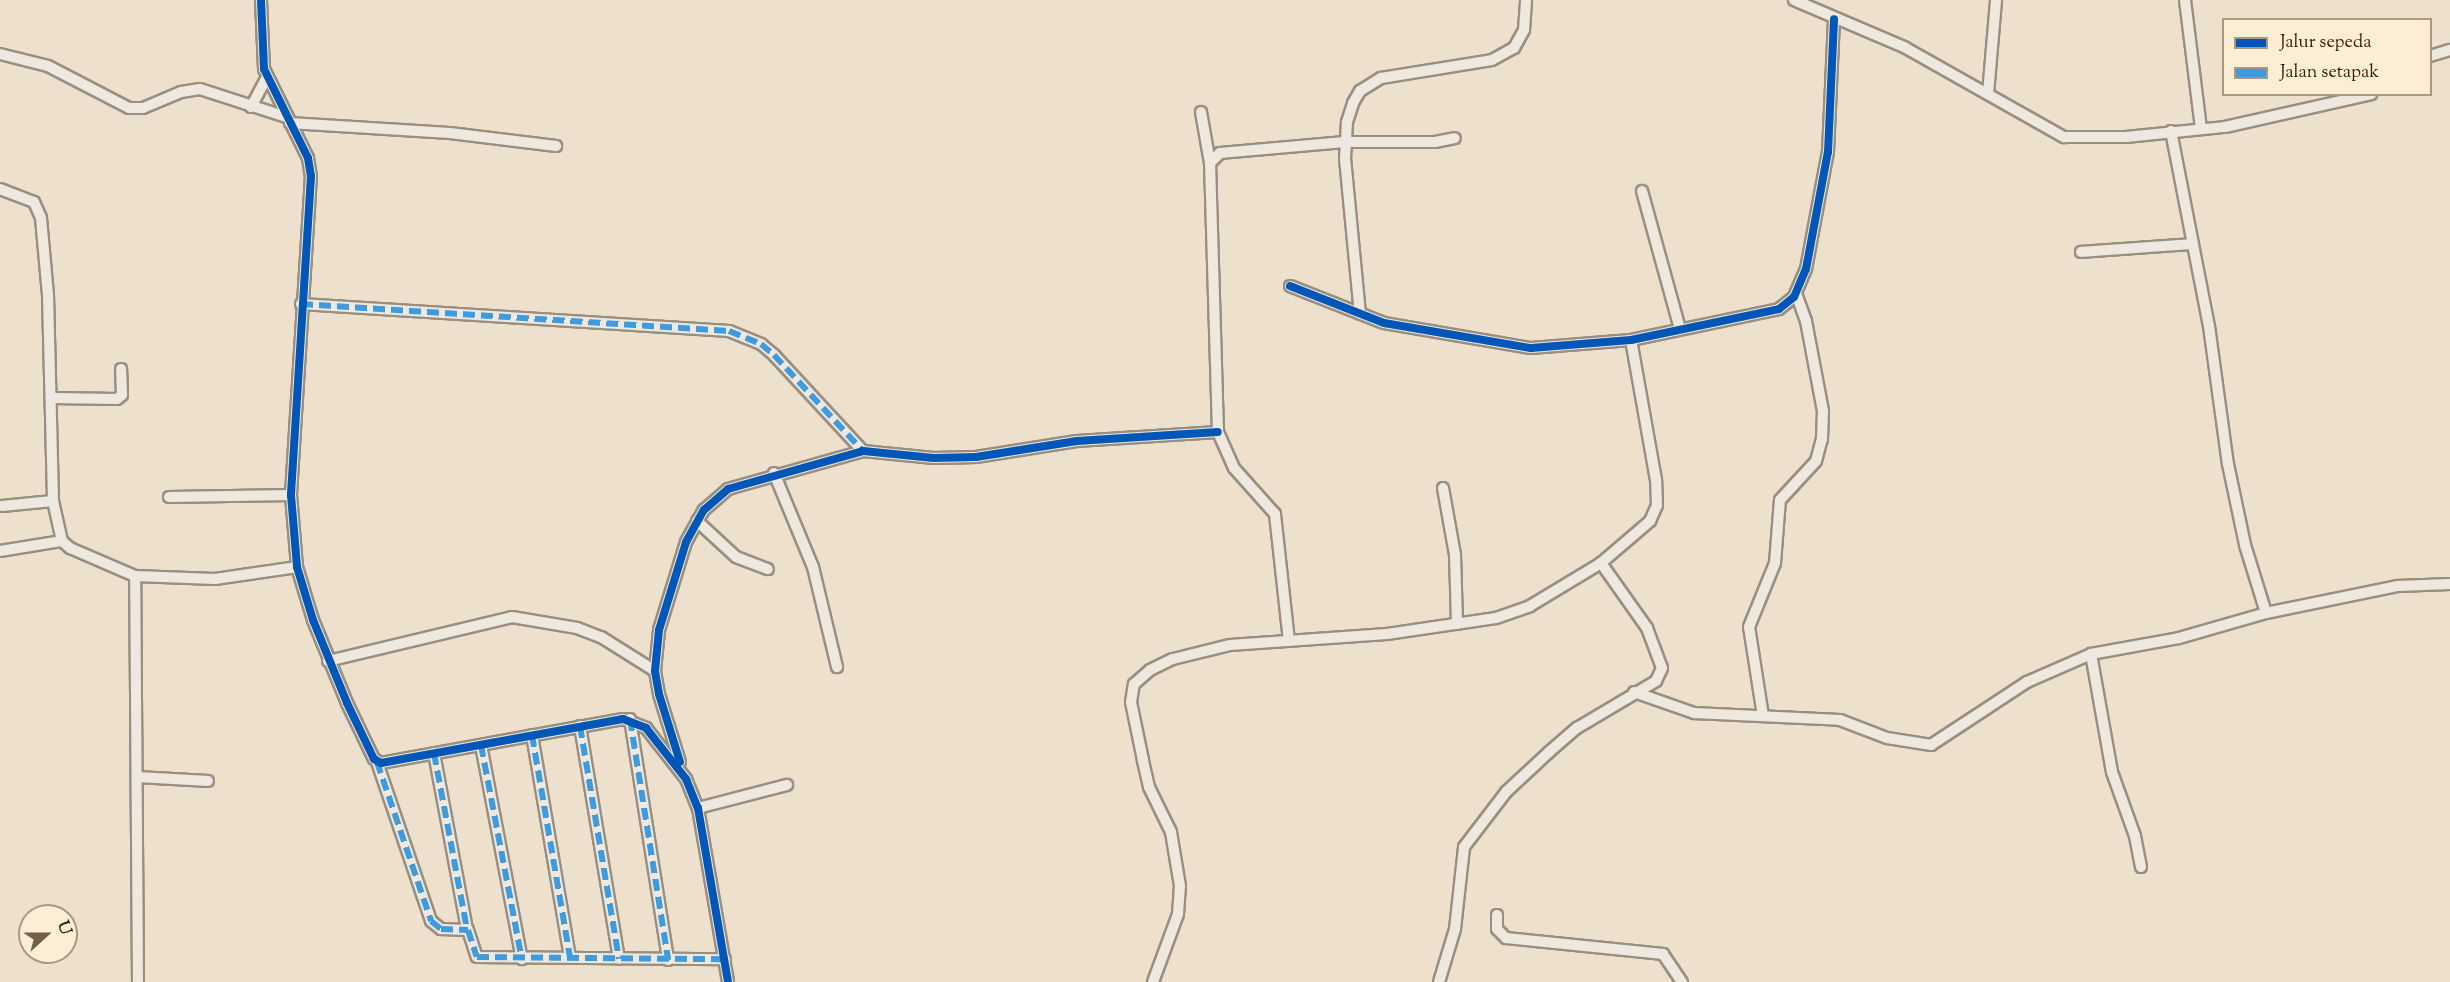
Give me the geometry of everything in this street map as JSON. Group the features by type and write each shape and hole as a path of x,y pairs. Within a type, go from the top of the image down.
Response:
{"street":[{"path":"261,0 260,46 267,76 308,158 311,176 301,304 291,495 297,567 328,661 378,762 431,921 441,929 467,929"},
{"path":"1360,314 1345,142 1353,103 1371,81 1492,60 1514,48 1524,30 1526,0"},
{"path":"1794,0 1904,47 2064,137 2126,137 2201,129 2361,96"},
{"path":"1988,94 1996,0"},
{"path":"2185,0 2201,129"},
{"path":"1290,286 1384,323 1531,348 1631,340 1779,309 1796,293 1806,269 1828,152 1834,19"},
{"path":"2432,55 2450,50"},
{"path":"0,54 48,66 129,108 143,108 190,89 288,120 450,133 556,146"},
{"path":"251,107 267,76"},
{"path":"1201,112 1209,164 1218,432 1234,468 1275,514 1289,641"},
{"path":"2171,131 2209,326 2228,464 2246,544 2266,613"},
{"path":"1209,164 1220,153 1345,142 1435,142 1455,138"},
{"path":"0,189 25,198 39,208 48,295 53,501 62,541 87,558 135,576 215,579 297,567"},
{"path":"1642,191 1680,329"},
{"path":"2080,252 2193,244"},
{"path":"1763,716 1749,627 1775,563 1780,500 1816,461 1822,439 1823,411 1806,321 1796,293"},
{"path":"301,304 729,331 760,344 774,356 863,451"},
{"path":"1154,982 1179,914 1180,886 1171,832 1149,787 1131,702 1134,684 1150,670 1173,659 1230,645 1456,624 1516,612 1601,563 1650,521 1657,505 1656,480 1631,340"},
{"path":"52,398 117,399 122,395 121,369"},
{"path":"728,982 698,808 663,710 656,671 665,604 696,521 711,501 728,489 774,473 863,451 934,458 976,458 1077,441 1218,432"},
{"path":"774,473 813,567 837,667"},
{"path":"1443,488 1455,555 1456,624"},
{"path":"169,497 291,495"},
{"path":"2,506 53,501"},
{"path":"696,521 736,557 768,569"},
{"path":"0,551 62,541"},
{"path":"1439,982 1455,930 1464,847 1506,792 1549,752 1577,728 1656,681 1662,668 1647,628 1601,563"},
{"path":"135,576 138,982"},
{"path":"1634,692 1694,713 1840,720 1887,738 1934,745 2027,682 2091,654 2179,638 2266,613 2398,586 2450,585"},
{"path":"328,661 512,617 568,626 601,637 656,671"},
{"path":"2091,654 2112,772 2135,836 2141,867"},
{"path":"378,762 630,719 655,736 686,779"},
{"path":"630,719 668,960"},
{"path":"580,726 619,959"},
{"path":"532,735 570,957"},
{"path":"481,745 522,959"},
{"path":"434,753 467,929 477,957 725,959"},
{"path":"138,777 208,781"},
{"path":"698,808 787,785"},
{"path":"1497,915 1497,929 1506,938 1663,954 1682,982"}],"marked path":[{"path":"301,304 729,331 761,344 774,355 863,451"},
{"path":"630,719 668,960"},
{"path":"580,726 619,959"},
{"path":"532,735 570,957"},
{"path":"481,745 522,959"},
{"path":"434,753 467,929"},
{"path":"377,762 431,921 441,929 468,930 477,957 725,959"}],"cycle path":[{"path":"261,0 264,69 308,158 311,176 291,495 297,567 313,620 347,703 374,759 381,763 623,719 646,728 686,779 698,808 728,982"},
{"path":"1290,286 1384,323 1531,348 1631,340 1779,309 1794,297 1806,269 1828,152 1834,19"},
{"path":"680,762 659,694 655,671 659,630 686,542 704,510 728,489 863,451 934,458 976,457 1077,441 1218,432"}]}
